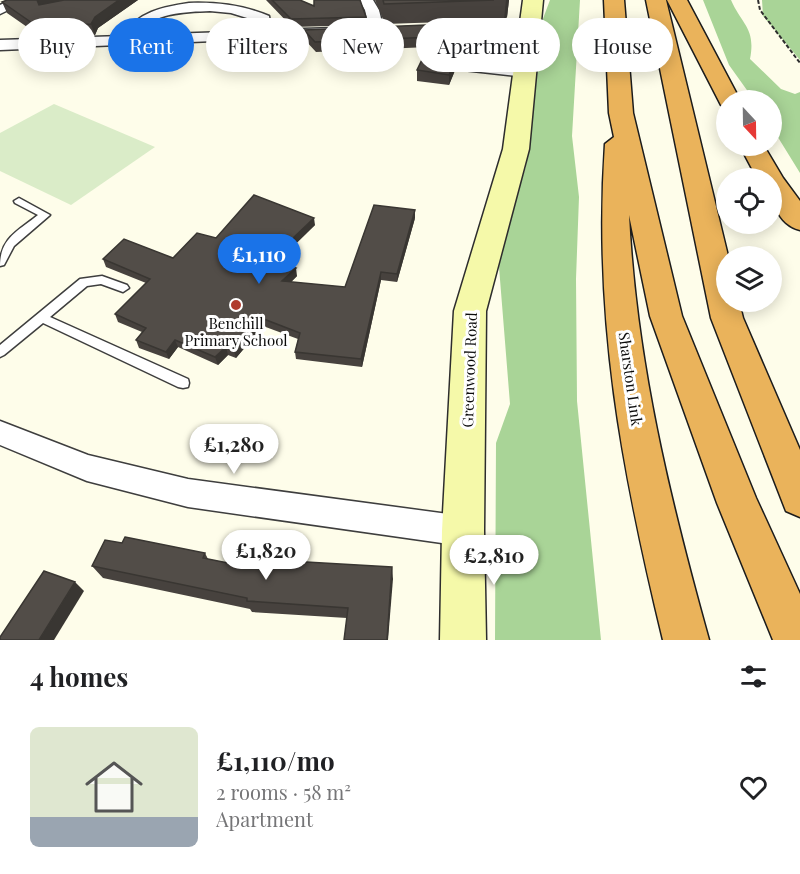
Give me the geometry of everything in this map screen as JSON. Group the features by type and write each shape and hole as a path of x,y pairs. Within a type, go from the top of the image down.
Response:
{"highway":[{"path":"614,0 621,113 666,316 738,502 797,640"},
{"path":"656,0 727,318 800,498"},
{"path":"677,0 724,90"},
{"name":"Sharston Link","path":"621,113 613,198 630,384 645,473 686,640"},
{"path":"782,196 800,221"}],"street":[{"path":"0,10 22,0"},
{"path":"309,33 371,31 372,10 366,0"},
{"path":"138,18 141,15 179,3 204,1 245,6 263,18"},
{"path":"503,18 532,12"},
{"name":"Greenwood Road","path":"463,640 463,531 470,311 516,149 532,12"},
{"path":"0,45 108,41"},
{"path":"0,433 87,468 188,493 463,531"}],"lane":[{"path":"498,72 525,75"},
{"path":"0,262 10,244 45,215 19,201"},
{"path":"0,352 84,282 102,280 123,288"},
{"path":"40,317 183,383"}],"path":[{"path":"758,0 760,10 800,63"}],"green space":[{"path":"550,0 580,0 579,18 572,18 572,72 576,72 572,136 579,197 576,279 577,401 601,640 495,640 496,443 510,404 499,267 507,228 526,166 536,72 560,72 560,18 543,18"},
{"path":"703,0 731,0 750,33 750,59 781,89 795,94 800,92 800,173 782,144 782,90 747,90 729,65"},
{"path":"762,0 800,0 800,60 763,16"},
{"path":"54,104 155,147 71,205 0,171 0,133"}],"building":[{"path":"37,0 39,5 64,0 119,0 94,18 25,18 2,2"},
{"path":"272,0 300,0 314,6 314,0 360,0 366,17 309,19 290,18"},
{"path":"383,0 494,0 384,4"},
{"path":"416,25 416,38 404,38 404,26"},
{"path":"321,29 321,42 315,42 309,35 309,30"},
{"path":"430,72 450,72 449,75"},
{"path":"254,195 314,218 271,259 296,268 282,281 345,287 374,205 415,210 397,274 381,272 361,359 295,352 300,333 261,318 234,351 226,347 215,357 175,340 166,352 136,340 146,328 115,314 150,279 103,259 124,239 173,258 197,233 216,238"},
{"path":"125,537 205,553 203,558 253,568 255,559 392,567 387,640 344,640 348,608 247,601 247,598 92,566 105,540 122,543"},
{"path":"44,571 75,582 39,640 0,640 0,637"}],"place":[{"name":"Benchill Primary School","path":"236,305"}]}
